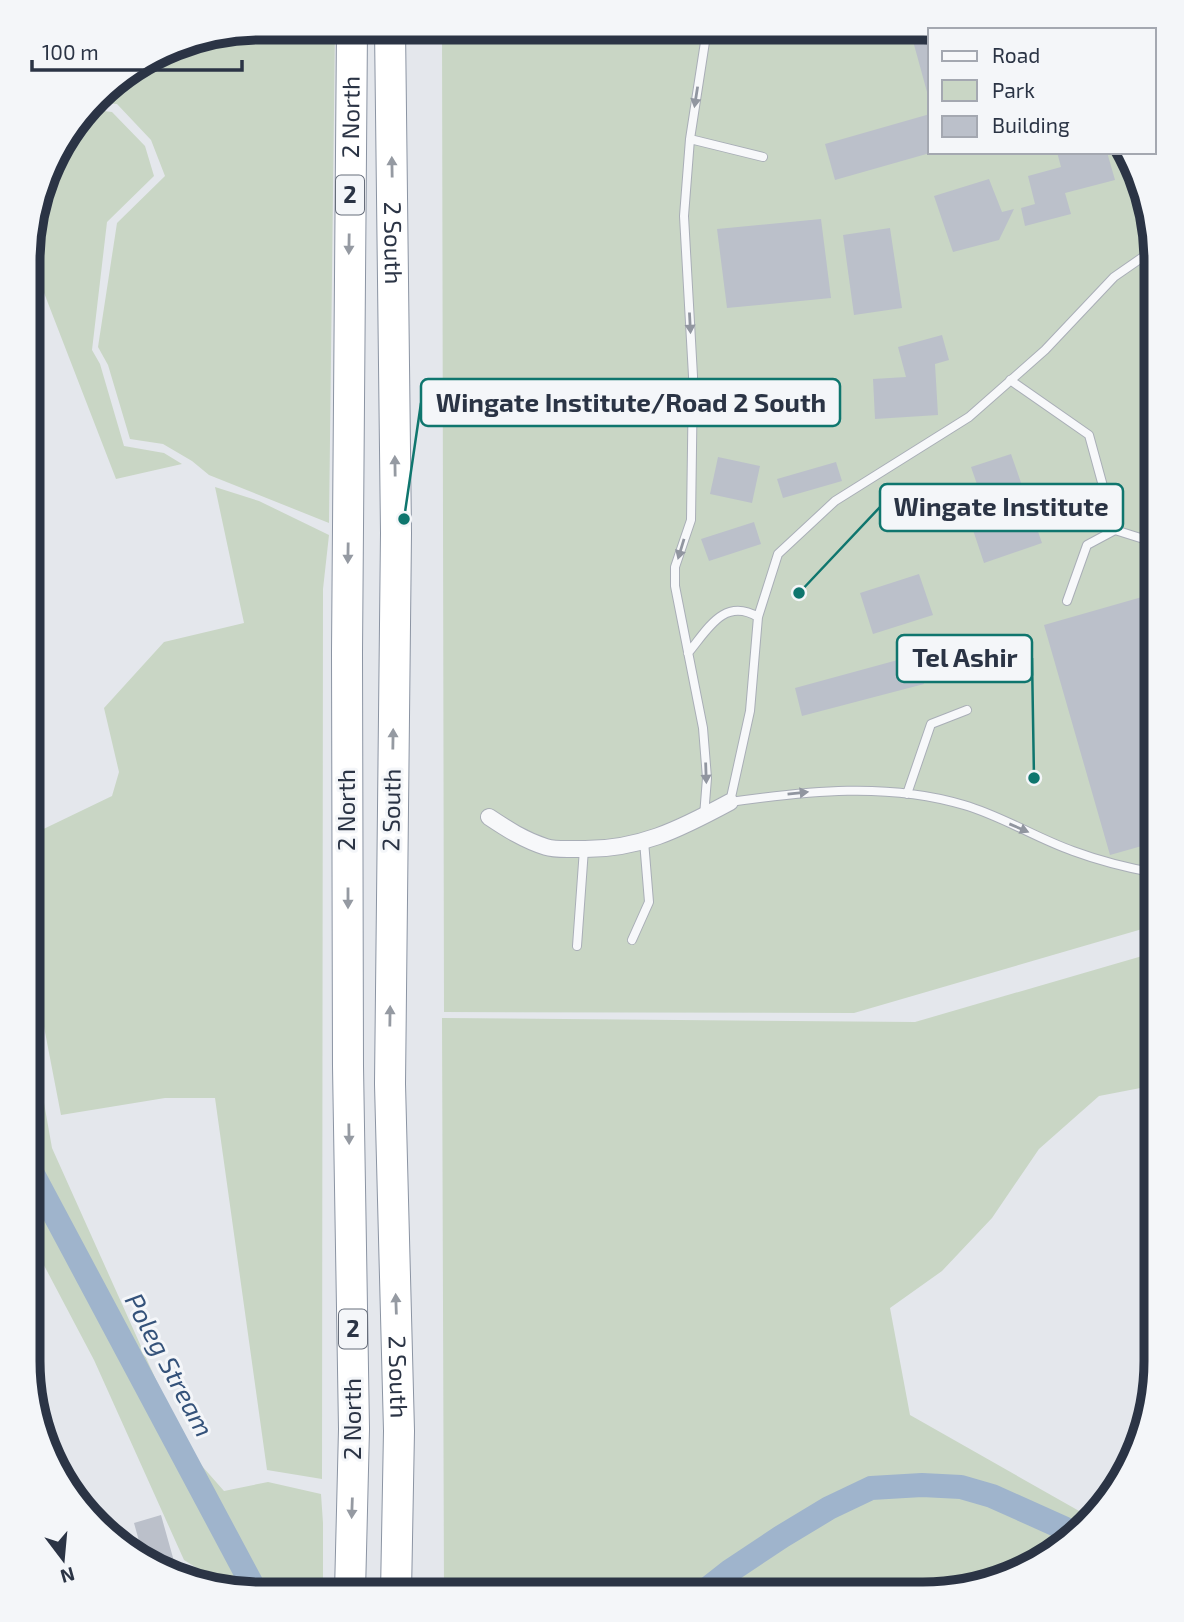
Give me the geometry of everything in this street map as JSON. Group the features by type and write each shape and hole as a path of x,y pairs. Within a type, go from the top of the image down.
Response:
{"highway":[{"name":"2 North","path":"350,1582 355,1430 348,1066 347,677 352,40"},
{"name":"2 South","path":"390,40 396,533 393,608 390,1084 399,1431 396,1582"}],"street":[{"path":"489,817 517,836 549,848 584,849 614,847 668,834 730,802"}],"lane":[{"path":"704,40 690,139 684,216 693,376 691,520 676,567 675,586 703,728 707,778 705,816"},
{"path":"690,139 763,158"},
{"path":"1143,870 1073,851 965,805 907,794 851,790 803,792 730,802 750,711 758,617 778,554 835,501 969,417 1045,350 1114,277 1144,256"},
{"path":"1010,380 1089,435 1115,530"},
{"path":"1067,601 1087,545 1115,530 1144,539"},
{"path":"688,653 719,617 729,611 746,609 758,617"},
{"path":"907,794 931,724 967,710"},
{"path":"632,940 649,902 644,841"},
{"path":"577,946 584,849"}],"green space":[{"path":"261,40 335,40 329,523 209,475 192,461 163,444 130,439 108,365 98,347 117,223 165,176 151,140 117,104 107,103 138,77 176,57 204,48"},
{"path":"442,40 928,40 928,154 1116,154 1127,176 1136,204 1144,261 1143,929 854,1013 444,1012"},
{"path":"100,110 112,112 145,146 154,176 107,222 92,350 100,364 124,446 164,453 182,464 116,479 41,285 42,232 57,176 77,138 95,115"},
{"path":"215,487 259,501 329,535 323,589 322,1479 267,1470 215,1098 165,1098 61,1115 40,1006 40,831 112,796 119,772 104,708 164,642 244,623"},
{"path":"1143,956 1143,1087 1099,1096 1039,1149 992,1218 942,1271 890,1308 910,1415 1083,1513 1046,1545 1021,1559 994,1570 952,1580 444,1582 442,1018 915,1022"},
{"path":"40,1080 52,1148 187,1449 224,1491 268,1482 321,1494 323,1582 232,1580 208,1575 184,1560 94,1360 40,1258"}],"building":[{"path":"913,40 928,40 927,92"},
{"path":"928,115 928,154 835,180 825,144"},
{"path":"1058,154 1108,154 1115,180 1065,193 1071,214 1025,226 1021,208 1035,204 1028,176 1061,167"},
{"path":"989,179 1002,212 1014,209 999,240 953,252 934,196"},
{"path":"821,219 831,298 727,308 717,229"},
{"path":"890,228 902,308 854,315 843,235"},
{"path":"942,335 949,360 935,364 938,415 875,419 873,379 906,377 898,347"},
{"path":"1011,454 1042,543 984,563 969,518 987,513 971,467"},
{"path":"718,457 760,466 752,503 710,494"},
{"path":"836,462 842,481 783,498 777,479"},
{"path":"754,522 761,544 709,561 701,539"},
{"path":"919,574 933,615 873,634 860,593"},
{"path":"1144,597 1143,846 1110,855 1044,625"},
{"path":"916,655 924,684 802,716 795,688"},
{"path":"161,1515 175,1564 140,1546 134,1523"}],"waterway":[{"name":"Poleg Stream","path":"40,1187 250,1581"},
{"name":"Poleg Stream","path":"716,1582 781,1537 829,1508 871,1488 922,1485 961,1487 992,1496 1066,1529"}],"place":[{"name":"Wingate Institute/Road 2 South","path":"404,519"},
{"name":"Wingate Institute","path":"799,593"},
{"name":"Tel Ashir","path":"1034,778"}]}
